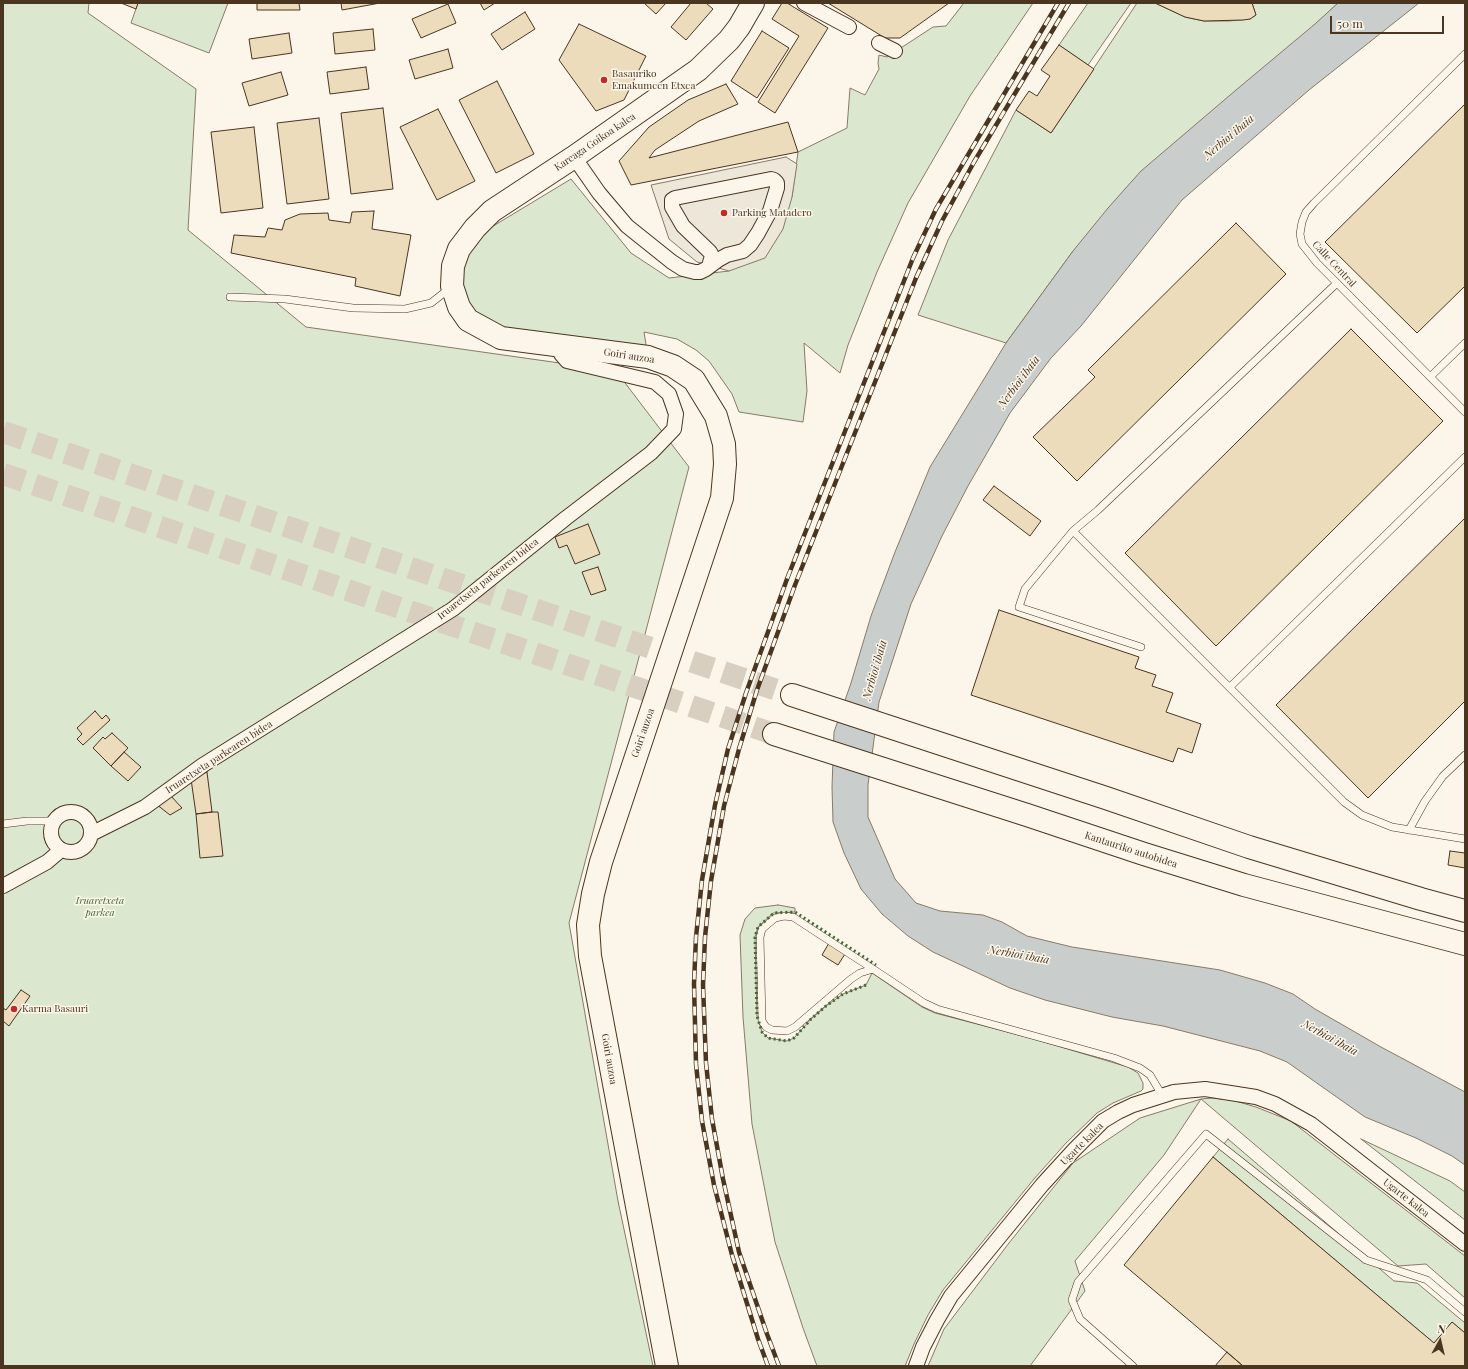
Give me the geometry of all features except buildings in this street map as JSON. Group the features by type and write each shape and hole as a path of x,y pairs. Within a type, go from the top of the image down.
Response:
{"main road":[{"name":"Kareaga Goikoa kalea","path":"452,286 452,266 459,249 475,228 492,211 574,157 698,70 729,40 739,27 753,3"},
{"name":"Goiri auzoa","path":"452,286 459,307 468,320 501,338 648,357 672,366 694,380 716,416 724,444 725,464 722,498 601,862 593,894 588,925 590,956 667,1366"},
{"path":"792,695 1106,798 1249,847 1421,900 1465,911"},
{"name":"Kantauriko autobidea","path":"774,734 1137,852 1244,885 1465,944"}],"street":[{"path":"804,3 849,27"},
{"path":"879,43 895,51"},
{"path":"574,157 599,193 627,226 672,262 689,271 700,272 727,255 743,250 750,245 770,211 777,188 777,183 774,180 770,179 675,198 672,200 672,206 683,226 710,252 712,256 709,266"},
{"name":"Iruaretxeta parkearen bidea","path":"91,834 145,806 210,761 453,609 566,518 651,453 674,429 676,414 669,394 655,382 567,361 561,354 562,346"},
{"path":"65,813 78,813 84,816 88,821 91,827 91,834 90,840 81,850 67,852 56,846 52,840 51,827 54,821 65,813"},
{"path":"3,886 47,862 61,850"},
{"name":"Ugarte kalea","path":"916,1366 936,1320 952,1296 1042,1186 1074,1150 1103,1122 1118,1112 1132,1105 1162,1095 1181,1091 1205,1089 1256,1097 1275,1104 1311,1124 1465,1244"}],"lane":[{"name":"Calle Central","path":"1465,54 1306,212 1302,222 1300,234 1302,244 1308,254 1465,412"},
{"path":"1141,648 1019,607 1025,589 1073,530 1098,510 1337,283"},
{"path":"230,297 285,299 353,308 405,309 430,303 452,286"},
{"path":"1430,377 1465,343"},
{"path":"1230,687 1465,457"},
{"path":"1073,530 1344,802 1362,816 1381,824 1465,839"},
{"path":"1409,830 1425,801 1443,776 1465,755"},
{"path":"3,824 27,821 54,821"},
{"path":"873,968 850,979 795,1027 787,1031 778,1032 772,1030 766,1027 762,1021 760,937 762,929 775,918 784,916 793,917 873,968 924,1003 937,1009 1100,1053 1140,1068 1150,1075 1162,1095"},
{"path":"1133,1366 1080,1319 1072,1300 1078,1282 1206,1134 1366,1260 1427,1280 1465,1312"}],"green space":[{"name":"Iruaretxeta parkea","path":"3,3 89,3 88,13 196,89 188,230 306,327 616,371 689,467 569,923 618,1201 653,1366 3,1366"},
{"path":"138,3 228,3 209,53 131,23"},
{"path":"964,3 1033,3 970,96 908,203 877,272 848,345 840,373 804,343 807,391 803,422 739,412 732,394 709,361 696,350 677,339 644,332 648,357 508,338 460,299 464,255 480,234 571,179 631,253 669,278 729,271 792,197 798,152 847,128 850,88 865,95 879,69 879,55 887,57 933,27 946,26"},
{"path":"1088,3 1131,3 1088,65 1059,45"},
{"path":"1137,3 1155,3 1185,17 1204,21 1229,21 1250,19 1256,15 1252,3 1338,3 1073,251 1006,343 918,315 948,240 1016,110 1051,133"},
{"path":"778,905 795,908 795,912 773,913 758,927 755,937 757,1016 762,1032 768,1038 787,1041 794,1038 811,1019 826,1006 843,994 866,985 872,973 922,1007 935,1013 1034,1039 1128,1067 1138,1073 1143,1083 1143,1089 1141,1091 1113,1103 1097,1113 1066,1143 1034,1179 943,1290 928,1315 905,1366 817,1366 775,1242 752,1124 743,1017 740,935 745,919 755,908"},
{"path":"1212,1098 1232,1100 1256,1107 1291,1121 1465,1256 1465,1298 1426,1264 1398,1266 1201,1099"},
{"path":"1201,1099 1164,1155 1075,1261 1085,1291 1030,1366 928,1366 944,1329 1009,1243 1073,1163 1140,1118"},
{"path":"1228,1139 1394,1281 1417,1283 1465,1323 1465,1333 1452,1322 1434,1343 1213,1157"},
{"path":"1361,1139 1450,1181 1465,1192 1465,1220"}],"shaded area":[{"name":"Parking Matadero","path":"786,157 797,164 792,197 783,229 765,258 729,271 697,262 669,239 651,185"}],"water":[{"name":"Nerbioi ibaia","path":"1338,3 1419,3 1309,90 1182,200 1081,326 1051,358 1010,413 968,486 942,536 911,604 879,702 868,785 868,817 895,879 916,903 940,911 983,915 1002,922 1027,936 1072,947 1220,970 1265,983 1293,994 1315,1009 1381,1047 1465,1092 1465,1165 1452,1156 1416,1138 1365,1117 1287,1062 1260,1051 1163,1026 1112,1017 1045,1000 1010,988 933,952 908,936 882,914 861,889 844,853 833,822 832,787 834,732 851,683 871,616 895,552 930,467 1006,343 1073,251 1141,171"}],"tunnel":[{"path":"3,432 792,695"},
{"path":"3,474 774,734"}],"railway":[{"path":"768,1366 732,1255 714,1185 702,1121 696,1064 694,984 696,937 702,880 715,805 728,749 746,693 787,579 913,258 936,209 1058,3"},
{"path":"779,1366 739,1252 712,1119 706,1063 703,985 705,937 711,881 724,806 757,690 795,585 916,278 942,221 974,162 1069,3"}],"hedge":[{"path":"866,985 843,994 826,1006 811,1019 794,1038 787,1041 768,1038 762,1032 757,1016 755,937 758,927 774,913 795,912 876,965"}],"place":[{"name":"Basauriko Emakumeen Etxea","path":"604,80"},
{"name":"Parking Matadero","path":"724,213"},
{"name":"Karma Basauri","path":"14,1009"}]}
